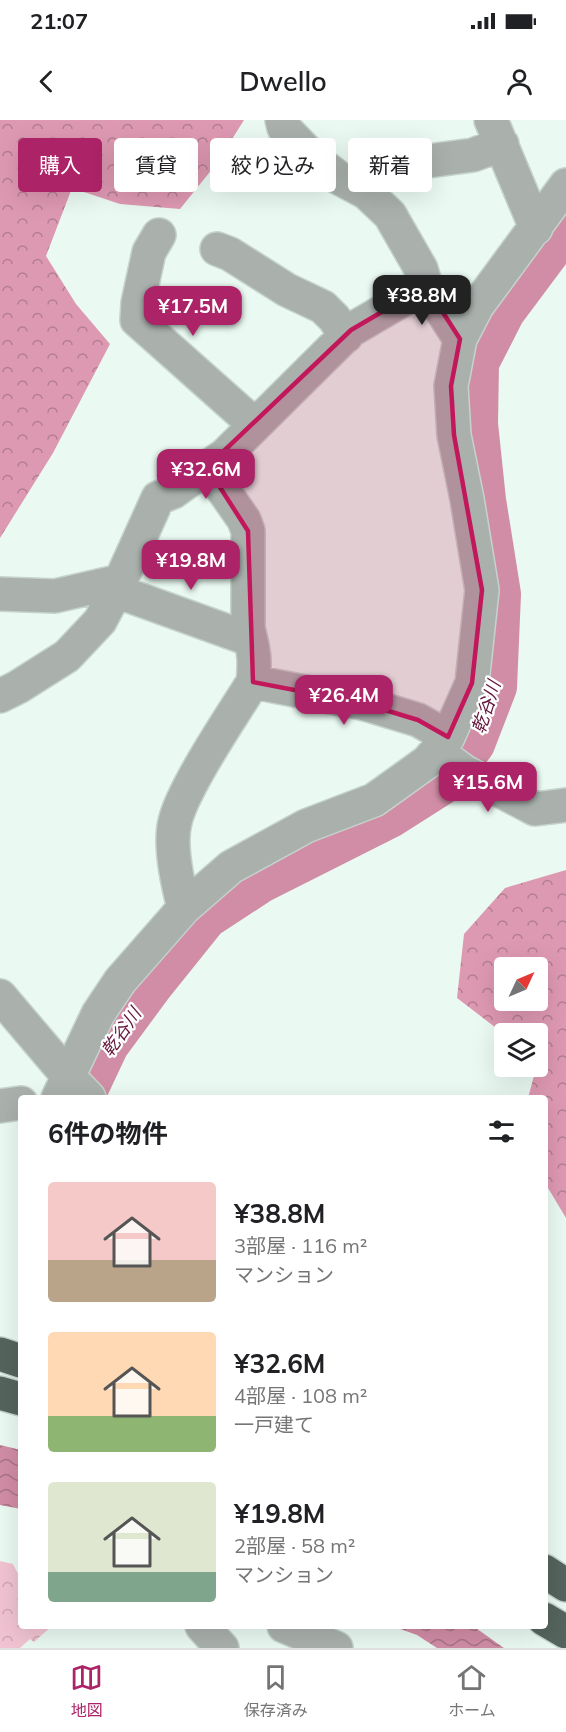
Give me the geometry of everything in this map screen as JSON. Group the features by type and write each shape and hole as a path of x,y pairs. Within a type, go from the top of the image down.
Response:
{"highway":[{"path":"0,1354 18,1360"},
{"path":"0,1393 18,1398"},
{"path":"548,1574 566,1585"},
{"path":"548,1621 566,1632"}],"street":[{"path":"282,120 284,128 314,159 339,178 367,193 390,215 421,269 426,286 460,339"},
{"path":"367,193 381,170 395,162 421,162 473,154 497,132 536,228"},
{"path":"449,755 472,683 482,590 454,435 452,386 460,339 477,306 566,185"},
{"path":"159,235 149,252 138,303 137,320 255,425"},
{"path":"217,249 230,254 287,290 323,307 346,336"},
{"path":"0,696 26,683 67,656 100,621 158,498 173,492 225,455 351,330 426,286"},
{"path":"184,908 177,885 173,834 175,821 186,792 200,766 254,682 253,651 249,639 248,531 244,520 207,467"},
{"path":"0,594 55,596 118,586 249,639"},
{"path":"254,682 362,703 418,720 449,755 535,809 566,805"},
{"path":"72,1091 98,1014 120,981 184,908 231,867 306,826 374,800 427,762 449,755"},
{"path":"0,996 72,1091"},
{"path":"0,1106 18,1103"},
{"path":"205,1629 222,1648"},
{"path":"291,1629 336,1648"}],"highlighted area":[{"path":"426,286 460,339 451,386 454,435 482,590 472,683 448,737 418,720 362,703 253,682 248,531 207,467 351,330"}],"green space":[{"path":"0,120 244,120 233,138 210,138 210,172 198,187 198,138 114,138 114,192 194,192 180,209 120,204 84,192 102,192 102,138 18,138 18,192 70,192 46,256 76,304 110,344 53,453 0,538"},
{"path":"566,870 566,1218 548,1188 548,1095 529,1095 534,1077 548,1077 548,1023 494,1023 494,1026 457,998 464,934 505,888"},
{"path":"0,1561 13,1564 18,1574 18,1629 49,1629 34,1642 30,1639 20,1648 0,1648"}],"water":[{"path":"0,1445 18,1449 18,1508 0,1505"},
{"path":"400,1629 477,1629 504,1648 437,1648 417,1635"}],"waterway":[{"name":"乾谷川","path":"84,1095 108,1045 206,918 261,882 390,817 442,784 474,744 496,687 500,594 485,500 477,424 478,363 504,312 566,229"}]}
